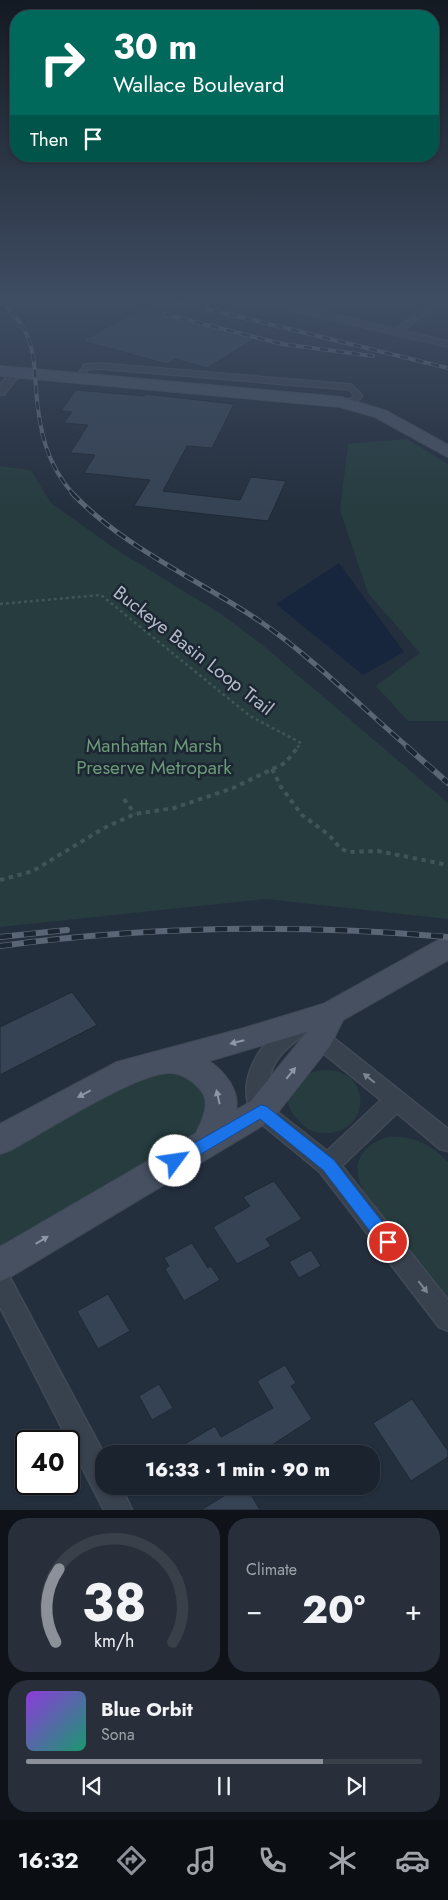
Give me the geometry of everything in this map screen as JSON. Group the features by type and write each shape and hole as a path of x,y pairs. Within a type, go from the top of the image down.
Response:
{"street":[{"path":"0,371 349,403 381,414 448,452"},
{"path":"0,392 17,372"},
{"path":"0,1140 128,1071 244,1040 320,1023 448,947"},
{"path":"320,1023 396,1100 448,1142"},
{"path":"0,1265 261,1111 320,1023"},
{"path":"165,1060 185,1063 200,1070 214,1083 221,1098 220,1116 207,1143"},
{"path":"328,1165 396,1100"},
{"path":"261,1111 328,1165 448,1319"},
{"path":"0,1282 95,1465"},
{"path":"110,1495 118,1510"}],"path":[{"name":"Buckeye Basin Loop Trail","path":"0,604 101,595 250,716 302,743 285,763 233,788 174,808 135,814 104,828 33,871 0,880"},
{"path":"272,769 281,787 302,815 330,835 340,848 348,852 378,851 448,865"},
{"path":"124,800 135,814"}],"green space":[{"path":"407,439 448,464 448,721 408,721 376,686 420,653 368,593 340,510 348,444"},
{"name":"Manhattan Marsh Preserve Metropark","path":"0,466 31,470 51,503 117,550 221,614 260,643 448,803 448,919 266,899 0,927"},
{"path":"325,1070 341,1073 352,1080 359,1090 360,1102 358,1114 350,1124 338,1131 321,1133 308,1129 298,1120 291,1111 288,1094 297,1080 305,1075"},
{"path":"159,1071 192,1074 211,1096 204,1122 194,1133 0,1249 0,1154 139,1079"},
{"path":"388,1137 413,1139 421,1142 435,1150 448,1162 448,1301 383,1221 362,1188 357,1169 361,1156 375,1142"}],"water":[{"path":"339,563 404,652 363,675 276,604"}],"building":[{"path":"76,390 144,396 145,394 234,404 212,448 187,446 163,491 240,500 251,477 286,481 268,521 134,506 150,480 84,473 95,455 70,453 88,425 64,423 72,412 61,411"},
{"path":"72,992 97,1025 0,1075 0,1027"},
{"path":"274,1181 302,1219 266,1239 271,1246 237,1264 213,1227 250,1206 243,1197"},
{"path":"192,1243 208,1268 211,1266 220,1280 184,1301 165,1269 169,1266 164,1258"},
{"path":"311,1250 321,1266 299,1278 289,1262"},
{"path":"108,1294 130,1331 98,1349 77,1311"},
{"path":"285,1365 296,1383 291,1386 312,1419 272,1445 183,1445 215,1426 221,1437 273,1408 257,1381"},
{"path":"159,1384 173,1408 152,1420 139,1396"},
{"path":"412,1399 448,1451 448,1457 411,1481 373,1423"},
{"path":"225,1495 251,1495 260,1510 201,1510"}],"railway":[{"path":"34,369 39,418 50,458 64,483 74,495"},
{"path":"74,495 114,530 137,546 235,605 278,634 316,665 409,748"},
{"path":"407,747 448,783"},
{"path":"0,946 112,934 224,929 336,930 448,937"},
{"path":"0,937 67,930"}],"route":[{"path":"175,1161 261,1111 328,1165 388,1242"}]}
